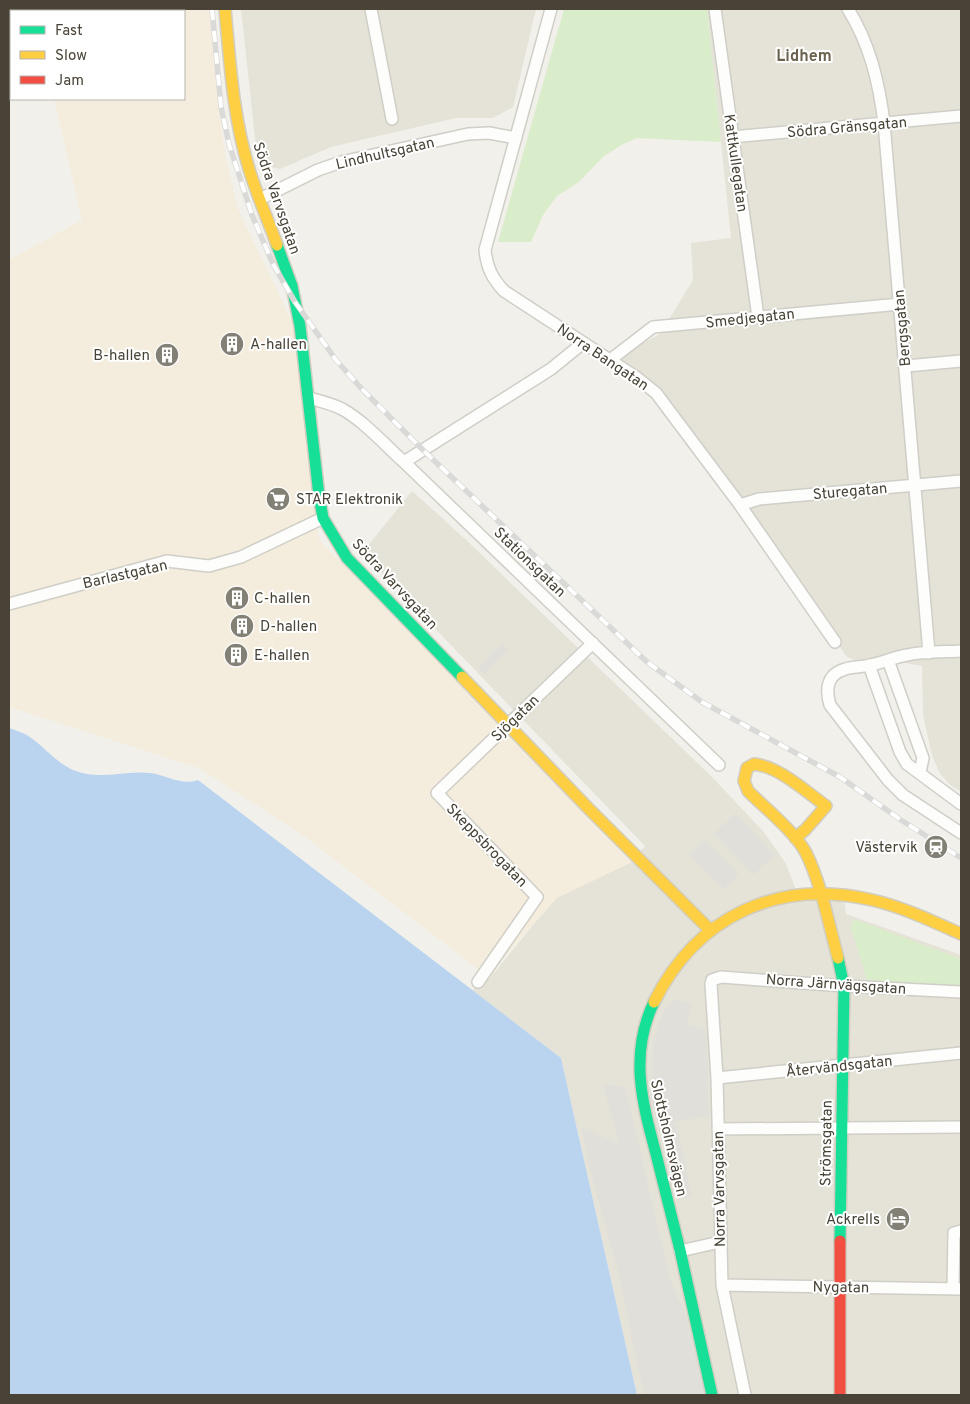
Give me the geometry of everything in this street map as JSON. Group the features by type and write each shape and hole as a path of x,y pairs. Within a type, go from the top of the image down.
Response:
{"street":[{"name":"Södra Varvsgatan","path":"225,9 234,101 244,150 292,286 300,326 323,518 347,558 508,726 710,930"},
{"path":"371,9 392,119"},
{"name":"Norra Bangatan","path":"551,9 486,250 486,263 490,273 504,291 610,360 656,393 740,504 835,642"},
{"name":"Kattkullegatan","path":"716,9 758,317"},
{"name":"Bergsgatan","path":"848,9 859,25 876,72 884,123 929,653"},
{"name":"Södra Gränsgatan","path":"732,137 961,116"},
{"name":"Lindhultsgatan","path":"260,199 318,170 340,162 468,134 488,133 516,138"},
{"name":"Smedjegatan","path":"610,360 653,327 900,304"},
{"path":"404,462 551,369 583,343"},
{"path":"906,366 961,361"},
{"name":"Stationsgatan","path":"309,398 340,408 351,414 404,462 719,764"},
{"name":"Sturegatan","path":"740,504 760,499 961,481"},
{"name":"Barlastgatan","path":"9,604 167,561 208,566 233,560 323,518"},
{"name":"Sjögatan","path":"437,793 593,643"},
{"path":"961,651 908,654 869,666 848,668 832,676 827,696 830,705 888,780 903,795 961,833"},
{"path":"888,660 923,758 920,772"},
{"path":"869,666 900,752 908,764 961,804"},
{"path":"795,838 805,830 826,806 797,785 770,769 754,764 747,768 744,781 748,790 795,838 806,853 821,894"},
{"name":"Skeppsbrogatan","path":"437,793 537,897 478,982"},
{"name":"Strömsgatan","path":"821,894 844,986 839,1288 840,1395"},
{"name":"Slottsholmsvägen","path":"712,1395 680,1251 642,1101 640,1078 644,1029 652,1007 664,984 682,960 710,930 748,908 798,895 844,894 891,905 961,934"},
{"name":"Norra Järnvägsgatan","path":"712,980 721,977 961,992"},
{"name":"Norra Varvsgatan","path":"712,980 717,1078 722,1285 745,1395"},
{"name":"Återvändsgatan","path":"717,1078 961,1053"},
{"path":"718,1129 961,1127"},
{"path":"957,1289 954,1233 961,1231"},
{"path":"680,1251 720,1242"},
{"name":"Nygatan","path":"722,1285 957,1289"}],"shaded area":[{"path":"9,9 210,9 225,154 238,209 293,324 319,540 632,862 557,898 506,955 490,978 301,834 199,768 9,707 9,260 82,220 54,100 185,100 185,10 10,10 9,81"},
{"path":"241,9 536,9 513,107 493,118 456,118 331,147 280,169 261,165 255,138"},
{"path":"707,9 961,9 961,792 949,784 939,772 932,755 923,715 922,666 888,660 869,665 847,657 656,393 610,360 660,334 693,280 691,243 731,238"},
{"path":"412,491 464,538 711,776 762,830 776,849 786,864 798,895 844,895 846,914 961,955 961,1395 637,1395 561,1058 472,990 490,978 555,898 636,856 645,846 362,553"},
{"path":"502,643 508,649 484,674 478,668"},
{"path":"736,813 775,855 753,875 714,833"},
{"path":"705,840 739,874 724,889 689,855"},
{"path":"675,1000 692,1003 687,1024 706,1030 709,1116 674,1122 679,1135 692,1197 678,1200 651,1099 653,1042 664,1009"},
{"path":"603,1085 625,1086 671,1283 684,1310 707,1395 644,1395 618,1271 593,1182 581,1127 619,1144"}],"green space":[{"path":"564,9 707,9 721,142 637,138 623,144 603,157 579,182 557,196 543,215 531,242 498,242"},
{"path":"853,920 961,959 961,986 867,981 851,927"}],"water":[{"path":"9,728 27,735 60,763 83,773 103,775 140,772 186,782 198,780 561,1058 637,1395 9,1395"}],"railway":[{"path":"212,9 221,107 229,144 252,215 273,264 295,302 336,360 423,450 647,662 702,702 840,777 901,820 961,858"}],"traffic: fast":[{"path":"277,245 292,286 300,326 323,518 347,558 462,677"},
{"path":"838,958 844,986 840,1241"},
{"path":"654,1002 646,1021 642,1040 640,1078 646,1116 680,1250 712,1395"}],"traffic: slow":[{"path":"225,9 239,130 252,179 277,245"},
{"path":"462,677 589,809 710,930"},
{"path":"795,838 805,830 826,806 792,780 773,770 754,764 747,768 744,781 748,791 788,829 806,853 820,891 838,958"},
{"path":"654,1002 672,972 693,947 717,926 744,910 773,900 804,895 837,895 872,900 906,910 961,934"}],"traffic: jam":[{"path":"840,1241 840,1395"}],"place":[{"name":"A-hallen","path":"232,344"},
{"name":"B-hallen","path":"167,355"},
{"name":"STAR Elektronik","path":"278,499"},
{"name":"C-hallen","path":"237,598"},
{"name":"D-hallen","path":"242,626"},
{"name":"E-hallen","path":"236,655"},
{"name":"Västervik","path":"936,847"},
{"name":"Ackrells","path":"898,1219"}],"district":[{"name":"Lidhem","path":"804,55"}]}
